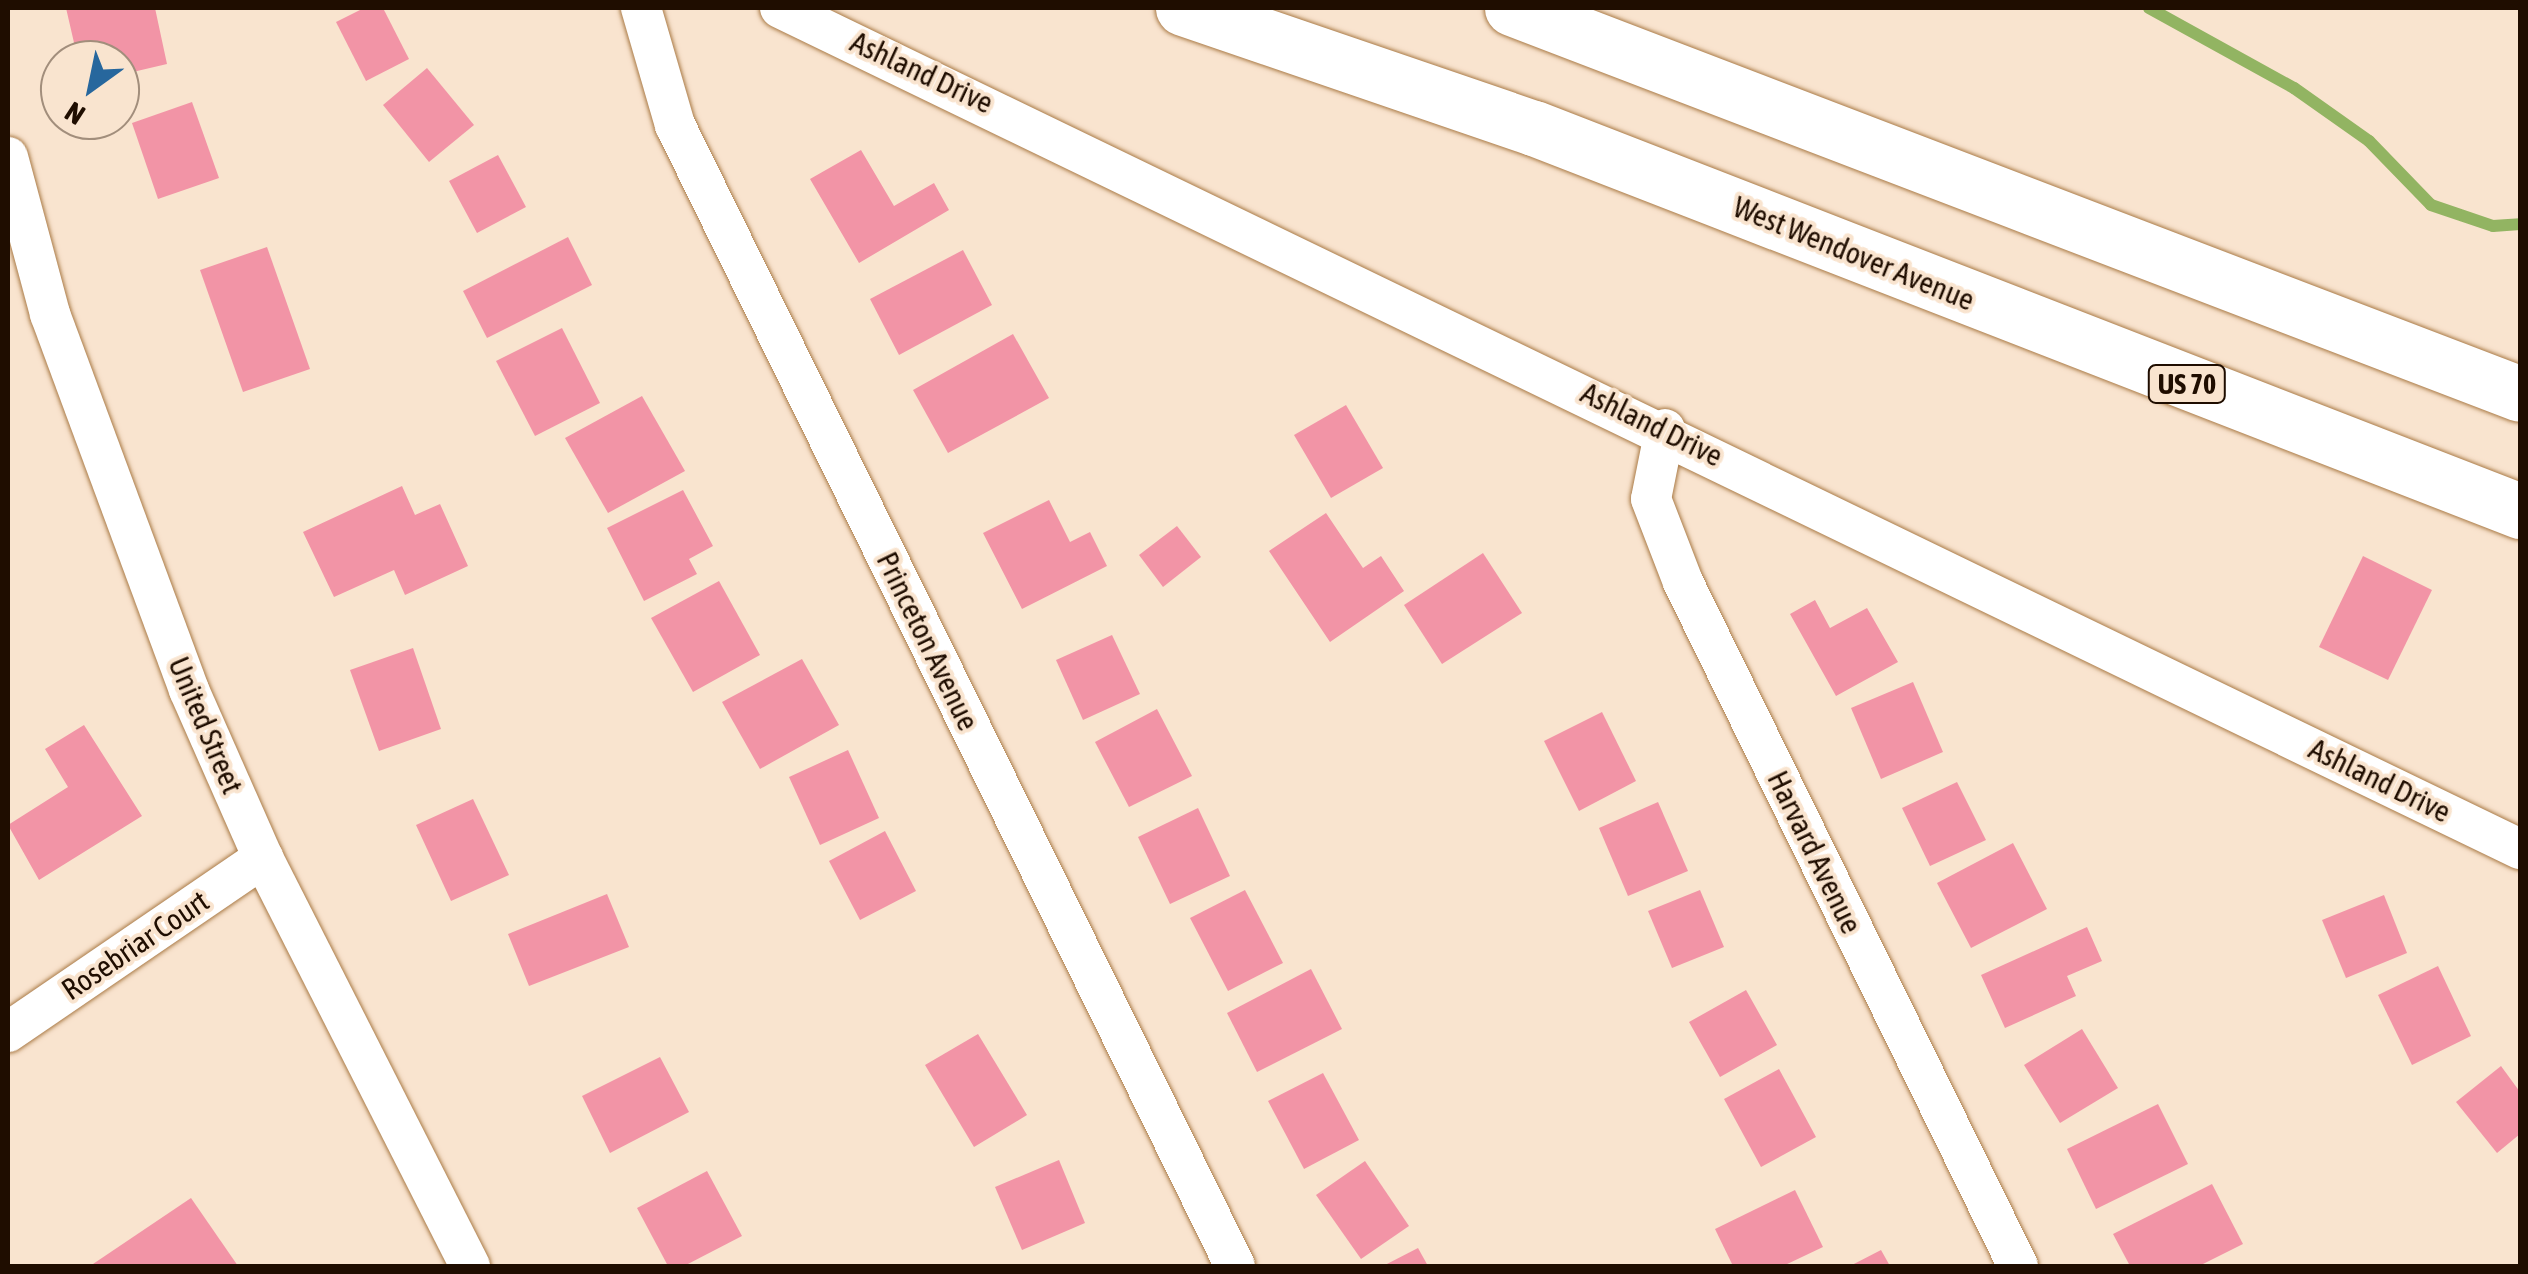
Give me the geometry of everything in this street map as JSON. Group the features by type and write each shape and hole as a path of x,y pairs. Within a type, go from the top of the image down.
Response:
{"highway":[{"name":"West Wendover Avenue","path":"1183,8 1534,128 2520,511"},
{"path":"1512,8 2520,394"}],"street":[{"name":"Princeton Avenue","path":"641,8 675,124 1235,1266"},
{"name":"Ashland Drive","path":"780,8 1665,430 2520,849"},
{"name":"United Street","path":"8,157 50,314 130,539 263,858 470,1266"},
{"name":"Harvard Avenue","path":"1665,430 1651,498 1684,582 2018,1266"},
{"name":"Rosebriar Court","path":"8,1032 263,858"}],"building":[{"path":"66,8 155,8 167,64 140,70 140,40 73,40"},
{"path":"364,8 383,8 409,59 366,81 336,22"},
{"path":"427,68 474,125 429,162 383,105"},
{"path":"192,102 219,178 158,199 138,140 140,120"},
{"path":"861,150 894,206 934,183 949,210 859,263 810,179"},
{"path":"498,155 526,207 477,233 449,181"},
{"path":"568,237 592,285 487,338 463,291"},
{"path":"267,247 310,369 243,392 200,270"},
{"path":"963,250 992,305 899,355 870,299"},
{"path":"562,328 600,403 535,436 496,361"},
{"path":"1013,334 1049,398 948,453 913,390"},
{"path":"642,396 685,471 608,513 565,438"},
{"path":"1346,405 1383,468 1331,498 1294,435"},
{"path":"402,486 415,515 440,504 468,566 405,595 394,570 334,597 303,532"},
{"path":"683,490 713,546 689,559 697,574 644,601 607,528"},
{"path":"1049,500 1070,542 1090,532 1107,566 1022,609 983,533"},
{"path":"1326,513 1363,568 1381,556 1404,591 1330,642 1269,551"},
{"path":"1177,526 1201,557 1163,587 1139,555"},
{"path":"1483,553 1522,613 1442,664 1404,605"},
{"path":"2363,556 2432,590 2388,680 2319,647"},
{"path":"719,581 760,655 693,692 651,618"},
{"path":"1815,600 1830,628 1867,608 1898,662 1836,696 1790,614"},
{"path":"1112,635 1140,694 1083,720 1056,660"},
{"path":"413,648 441,729 379,751 350,670"},
{"path":"802,659 839,725 760,769 722,702"},
{"path":"1913,682 1943,752 1881,779 1851,708"},
{"path":"1157,709 1192,776 1129,807 1095,742"},
{"path":"1602,712 1636,781 1579,811 1544,741"},
{"path":"84,725 142,816 39,880 8,825 68,787 45,749"},
{"path":"848,750 879,818 820,845 789,777"},
{"path":"1957,782 1986,840 1930,866 1902,808"},
{"path":"473,799 509,875 451,901 416,825"},
{"path":"1658,802 1688,871 1628,896 1599,828"},
{"path":"1198,808 1230,876 1170,904 1138,837"},
{"path":"885,831 916,891 860,920 829,861"},
{"path":"2013,843 2047,909 1971,948 1937,883"},
{"path":"1245,890 1283,963 1228,991 1190,918"},
{"path":"1700,890 1724,947 1672,968 1648,911"},
{"path":"607,894 629,947 529,986 508,934"},
{"path":"2384,895 2407,953 2346,978 2322,920"},
{"path":"2087,927 2102,961 2067,976 2076,996 2005,1028 1981,975"},
{"path":"2438,966 2471,1036 2412,1065 2378,995"},
{"path":"1311,969 1342,1029 1257,1072 1227,1013"},
{"path":"1746,990 1777,1045 1720,1077 1689,1022"},
{"path":"2082,1029 2118,1088 2060,1123 2024,1065"},
{"path":"978,1034 1027,1115 974,1147 925,1065"},
{"path":"660,1057 689,1112 610,1153 582,1096"},
{"path":"2501,1066 2520,1092 2520,1134 2497,1153 2456,1102"},
{"path":"1779,1069 1816,1137 1761,1167 1724,1099"},
{"path":"1323,1073 1359,1140 1304,1169 1268,1101"},
{"path":"2158,1104 2188,1164 2096,1209 2067,1149"},
{"path":"1059,1160 1085,1223 1022,1250 995,1187"},
{"path":"1365,1161 1409,1226 1361,1259 1316,1195"},
{"path":"707,1171 742,1236 684,1266 668,1266 637,1208"},
{"path":"2212,1184 2243,1244 2199,1266 2130,1266 2113,1234"},
{"path":"1795,1190 1823,1247 1783,1266 1733,1266 1715,1229"},
{"path":"191,1198 238,1266 90,1266"},
{"path":"1418,1248 1428,1266 1383,1266"},
{"path":"1881,1250 1890,1266 1850,1266"}],"waterway":[{"path":"2149,8 2294,88 2369,141 2431,205 2493,226 2520,224"}]}
